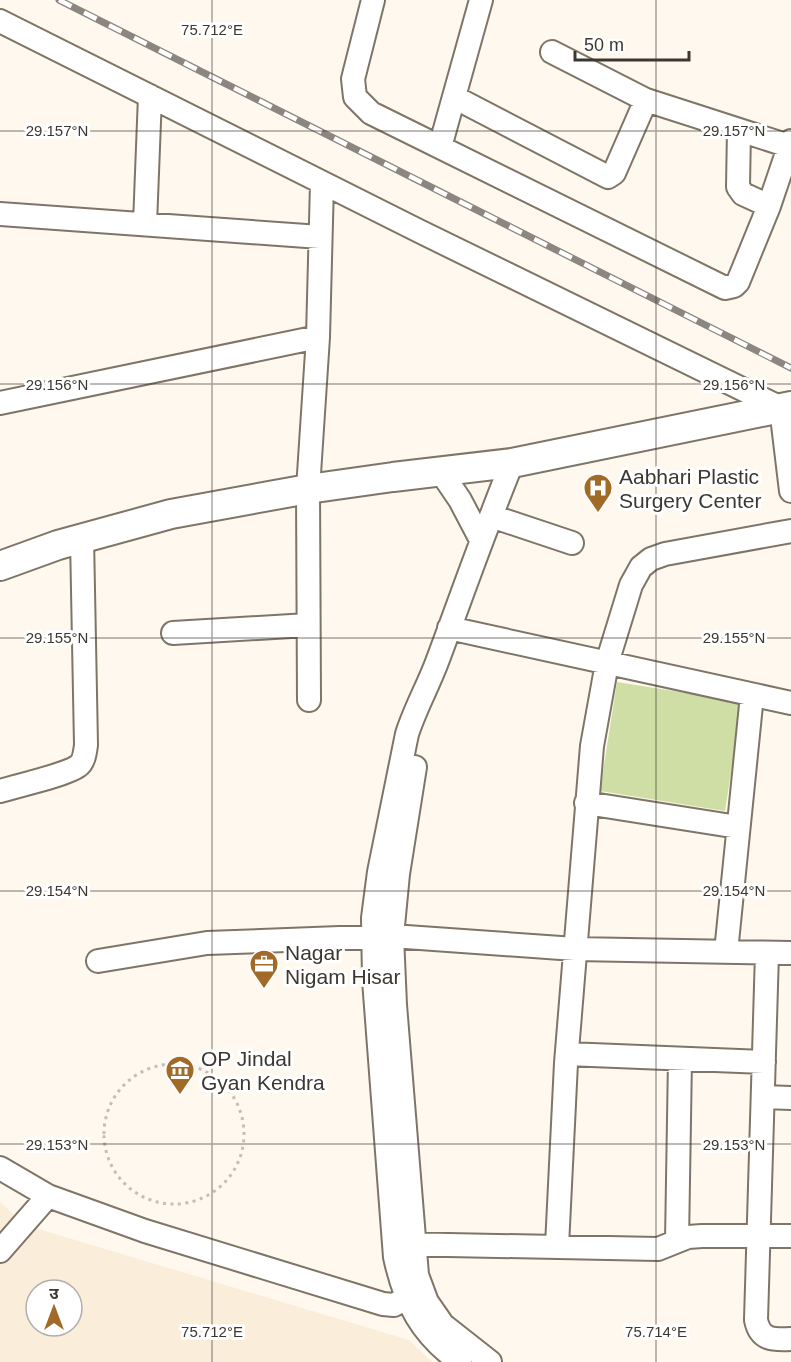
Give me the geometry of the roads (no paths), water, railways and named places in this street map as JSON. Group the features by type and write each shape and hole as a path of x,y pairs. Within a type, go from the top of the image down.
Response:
{"main road":[{"path":"0,566 58,545 171,514 308,489 512,463 786,407"}],"street":[{"path":"373,0 353,80 355,97 371,113 725,288 735,286 778,198 790,144 646,100 552,52"},
{"path":"440,147 481,0"},
{"path":"0,21 322,183 786,407 791,491"},
{"path":"145,224 150,96"},
{"path":"454,98 608,177 614,173 646,100"},
{"path":"739,130 738,187 743,194 778,198"},
{"path":"309,700 308,489 318,337 322,183"},
{"path":"0,214 320,237"},
{"path":"0,403 318,337"},
{"path":"460,1362 447,1353 420,1324 415,1294 417,1275 404,1244 394,1005 382,937 398,874 411,785 435,665 512,463"},
{"path":"441,472 460,500 481,540"},
{"path":"490,516 572,543"},
{"path":"558,1246 567,1054 591,746 607,663 631,585 641,567 651,559 665,554 791,531"},
{"path":"0,791 69,771 79,766 84,757 86,745 82,538"},
{"path":"173,633 308,625"},
{"path":"449,628 791,703"},
{"path":"726,952 752,694"},
{"path":"585,803 738,827"},
{"path":"98,961 207,943 382,937 575,949 791,953"},
{"path":"767,953 756,1320 758,1329 765,1336 777,1340 791,1339"},
{"path":"567,1054 764,1062"},
{"path":"677,1241 680,1059"},
{"path":"763,1097 791,1098"},
{"path":"0,1168 48,1196 145,1230 383,1304 394,1305 415,1294"},
{"path":"0,1251 48,1196"},
{"path":"404,1244 658,1249 688,1237 791,1236"},
{"path":"415,1294 427,1302 442,1325 490,1362"}],"railway":[{"path":"59,0 791,368"}],"place":[{"name":"Aabhari Plastic Surgery Center","path":"598,514"},
{"name":"Nagar Nigam Hisar","path":"264,990"},
{"name":"OP Jindal Gyan Kendra","path":"180,1096"}]}
